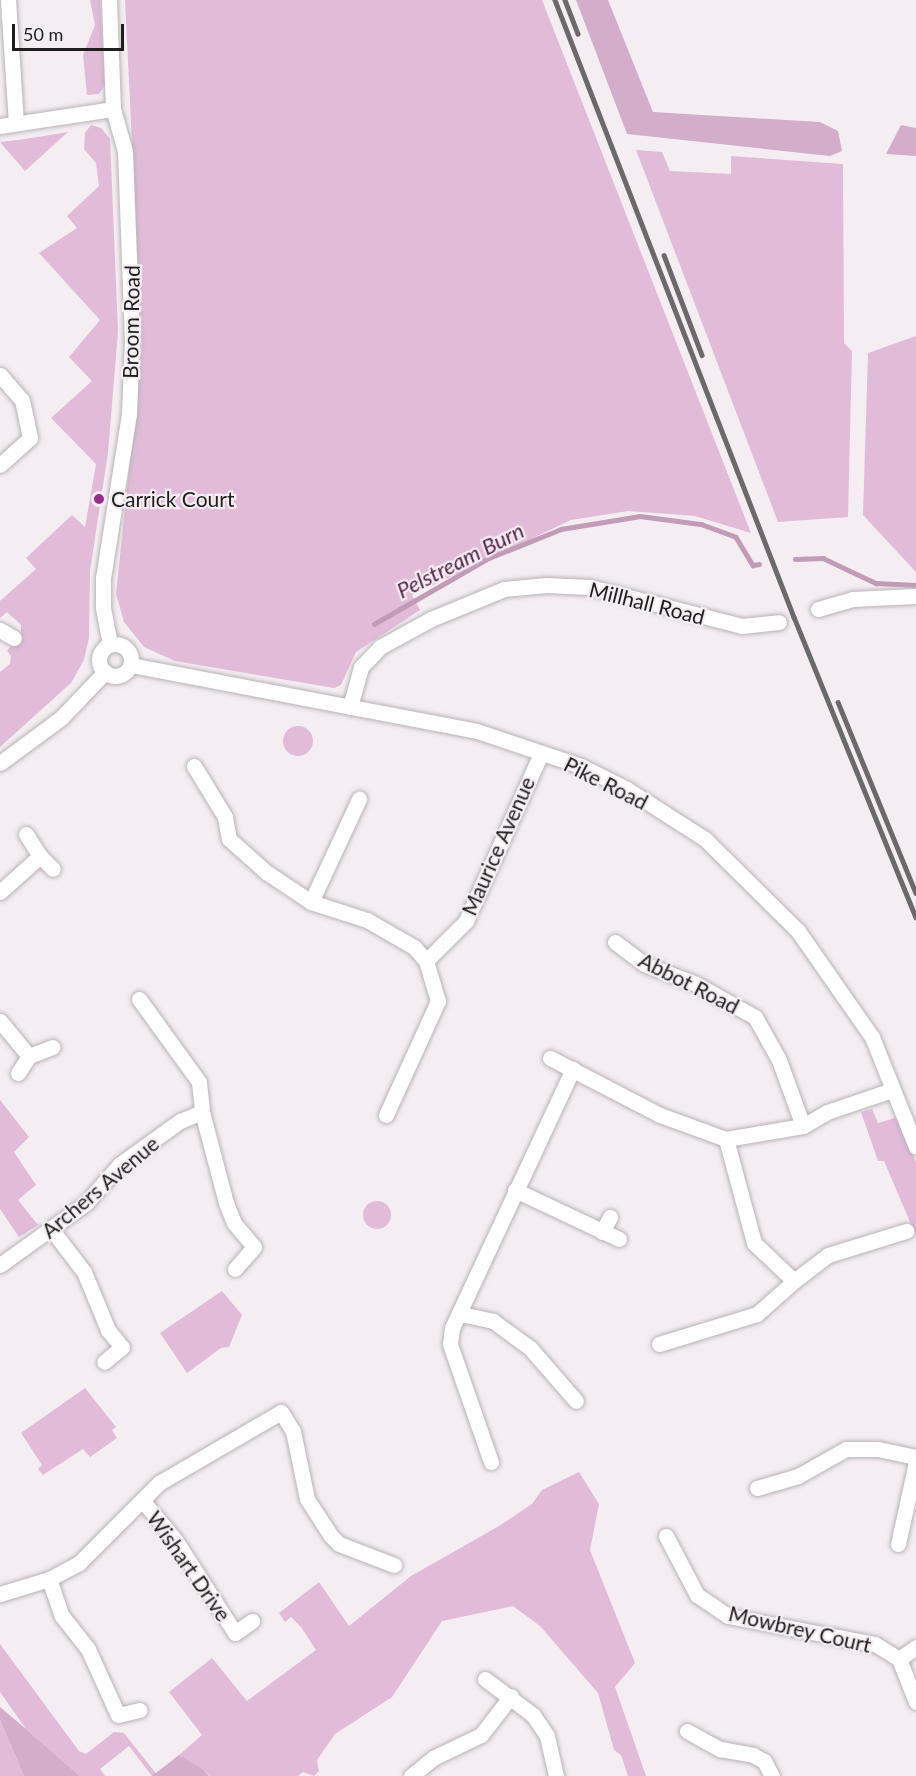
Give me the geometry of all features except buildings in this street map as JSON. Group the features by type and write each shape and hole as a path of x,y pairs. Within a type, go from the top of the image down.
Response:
{"street":[{"path":"8,0 16,123"},
{"name":"Broom Road","path":"105,672 100,655 110,643 103,608 103,578 129,414 132,339 125,152 113,109 109,0"},
{"path":"0,126 113,109"},
{"path":"0,375 22,400 30,438 0,465"},
{"name":"Millhall Road","path":"350,707 360,667 380,647 431,619 504,589 546,585 590,587 742,626 779,622"},
{"path":"818,609 852,599 916,596"},
{"path":"0,630 14,638"},
{"path":"0,763 61,718 105,672 120,676 131,664 128,651 110,643"},
{"name":"Pike Road","path":"131,664 350,707 440,722 581,766 627,789 705,839 754,884 798,931 838,983 872,1036 916,1147"},
{"name":"Maurice Avenue","path":"426,961 466,921 541,753"},
{"path":"194,766 225,817 230,839 311,902 367,920 414,948 426,961 438,1001 386,1115"},
{"path":"311,902 359,799"},
{"path":"26,834 40,856 53,869"},
{"path":"0,892 40,856"},
{"name":"Abbot Road","path":"615,942 644,963 696,984 755,1017 779,1060 803,1125"},
{"path":"139,999 199,1082 202,1112 230,1213 254,1247 234,1269"},
{"path":"0,1021 29,1056"},
{"path":"18,1073 29,1056 52,1047"},
{"path":"550,1058 660,1115 726,1139 803,1125 827,1112 892,1090"},
{"path":"491,1462 450,1344 452,1328 461,1314 515,1190 573,1069"},
{"name":"Archers Avenue","path":"0,1265 52,1230 86,1203 120,1164 180,1121 202,1112"},
{"path":"726,1139 754,1242 794,1281"},
{"path":"515,1190 619,1239"},
{"path":"602,1232 610,1216"},
{"path":"52,1230 84,1272 108,1330 122,1347 104,1362"},
{"path":"659,1344 757,1314 828,1255 906,1231"},
{"path":"461,1314 493,1321 530,1347 576,1401"},
{"name":"Wishart Drive","path":"0,1594 49,1578 79,1563 159,1483 280,1412 293,1431 307,1499 331,1536 339,1544 394,1565"},
{"path":"757,1488 798,1476 846,1449 879,1449 916,1457"},
{"path":"898,1544 911,1505 916,1462"},
{"name":"Wishart Drive","path":"142,1500 176,1541 229,1637 252,1621"},
{"name":"Mowbrey Court","path":"666,1536 697,1595 728,1616 860,1641 899,1659 916,1702"},
{"path":"49,1578 62,1616 88,1649 118,1715 139,1710"},
{"name":"Mowbrey Court","path":"899,1659 916,1647"},
{"path":"485,1678 533,1715 547,1736 556,1776"},
{"path":"411,1776 433,1758 481,1735 511,1696"},
{"path":"687,1731 720,1749 753,1755 764,1761 772,1776"}],"shaded area":[{"path":"90,0 100,0 105,85 99,94 87,95 83,55 95,25"},
{"path":"125,0 542,0 751,533 695,516 628,511 571,520 412,595 420,610 356,652 341,685 334,688 175,661 144,647 124,622 116,594 142,346"},
{"path":"576,0 608,0 653,112 820,122 838,131 842,151 830,156 627,134"},
{"path":"91,125 101,128 110,139 118,331 108,453 90,571 89,638 84,660 71,683 0,747 0,672 10,664 11,656 7,651 21,633 21,625 7,612 0,618 0,601 36,569 26,558 72,515 85,527 96,464 51,418 92,381 69,357 100,320 39,253 77,228 67,216 99,186 96,163 84,149 85,133"},
{"path":"901,125 916,128 916,156 886,154"},
{"path":"68,132 25,171 0,142 25,139"},
{"path":"636,150 662,152 670,171 731,174 731,156 843,164 844,343 852,351 848,517 778,522"},
{"path":"916,336 916,572 863,515 868,353"},
{"path":"298,726 308,731 313,741 308,751 298,756 288,751 283,741 288,731"},
{"path":"0,1100 29,1137 14,1152 36,1185 18,1200 38,1225 19,1237 0,1209"},
{"path":"872,1109 878,1123 898,1117 916,1162 916,1236 884,1161 878,1161 861,1112"},
{"path":"377,1201 387,1205 391,1215 387,1225 377,1229 367,1225 363,1215 367,1205"},
{"path":"222,1291 242,1315 229,1347 221,1348 187,1373 160,1333"},
{"path":"85,1388 116,1427 112,1430 117,1438 90,1457 83,1449 43,1475 38,1469 42,1465 21,1433"},
{"path":"579,1472 599,1504 590,1550 635,1663 615,1687 646,1776 628,1776 621,1755 614,1750 598,1693 540,1626 513,1606 442,1621 392,1697 335,1734 317,1760 319,1771 314,1776 303,1772 298,1776 210,1776 179,1755 202,1735 169,1692 212,1658 247,1701 316,1650 301,1627 291,1617 285,1622 279,1613 319,1582 349,1626 411,1576 499,1526 532,1504 542,1490"},
{"path":"0,1644 79,1751 86,1754 114,1732 124,1733 158,1776 152,1776 129,1746 100,1769 105,1776 80,1776 26,1729 0,1692"},
{"path":"0,1707 80,1776 24,1776 0,1720"},
{"path":"0,1720 24,1776 0,1776"},
{"path":"179,1755 202,1769 209,1776 152,1776"}],"waterway":[{"name":"Pelstream Burn","path":"374,624 489,558 561,529 640,516 701,524 736,537 753,565 759,564"},
{"name":"Pelstream Burn","path":"795,559 823,558 876,583 916,585"}],"railway":[{"path":"555,0 794,617 916,917"},
{"path":"565,0 578,34"},
{"path":"664,255 702,355"},
{"path":"838,702 916,893"}],"place":[{"name":"Carrick Court","path":"99,499"}]}
